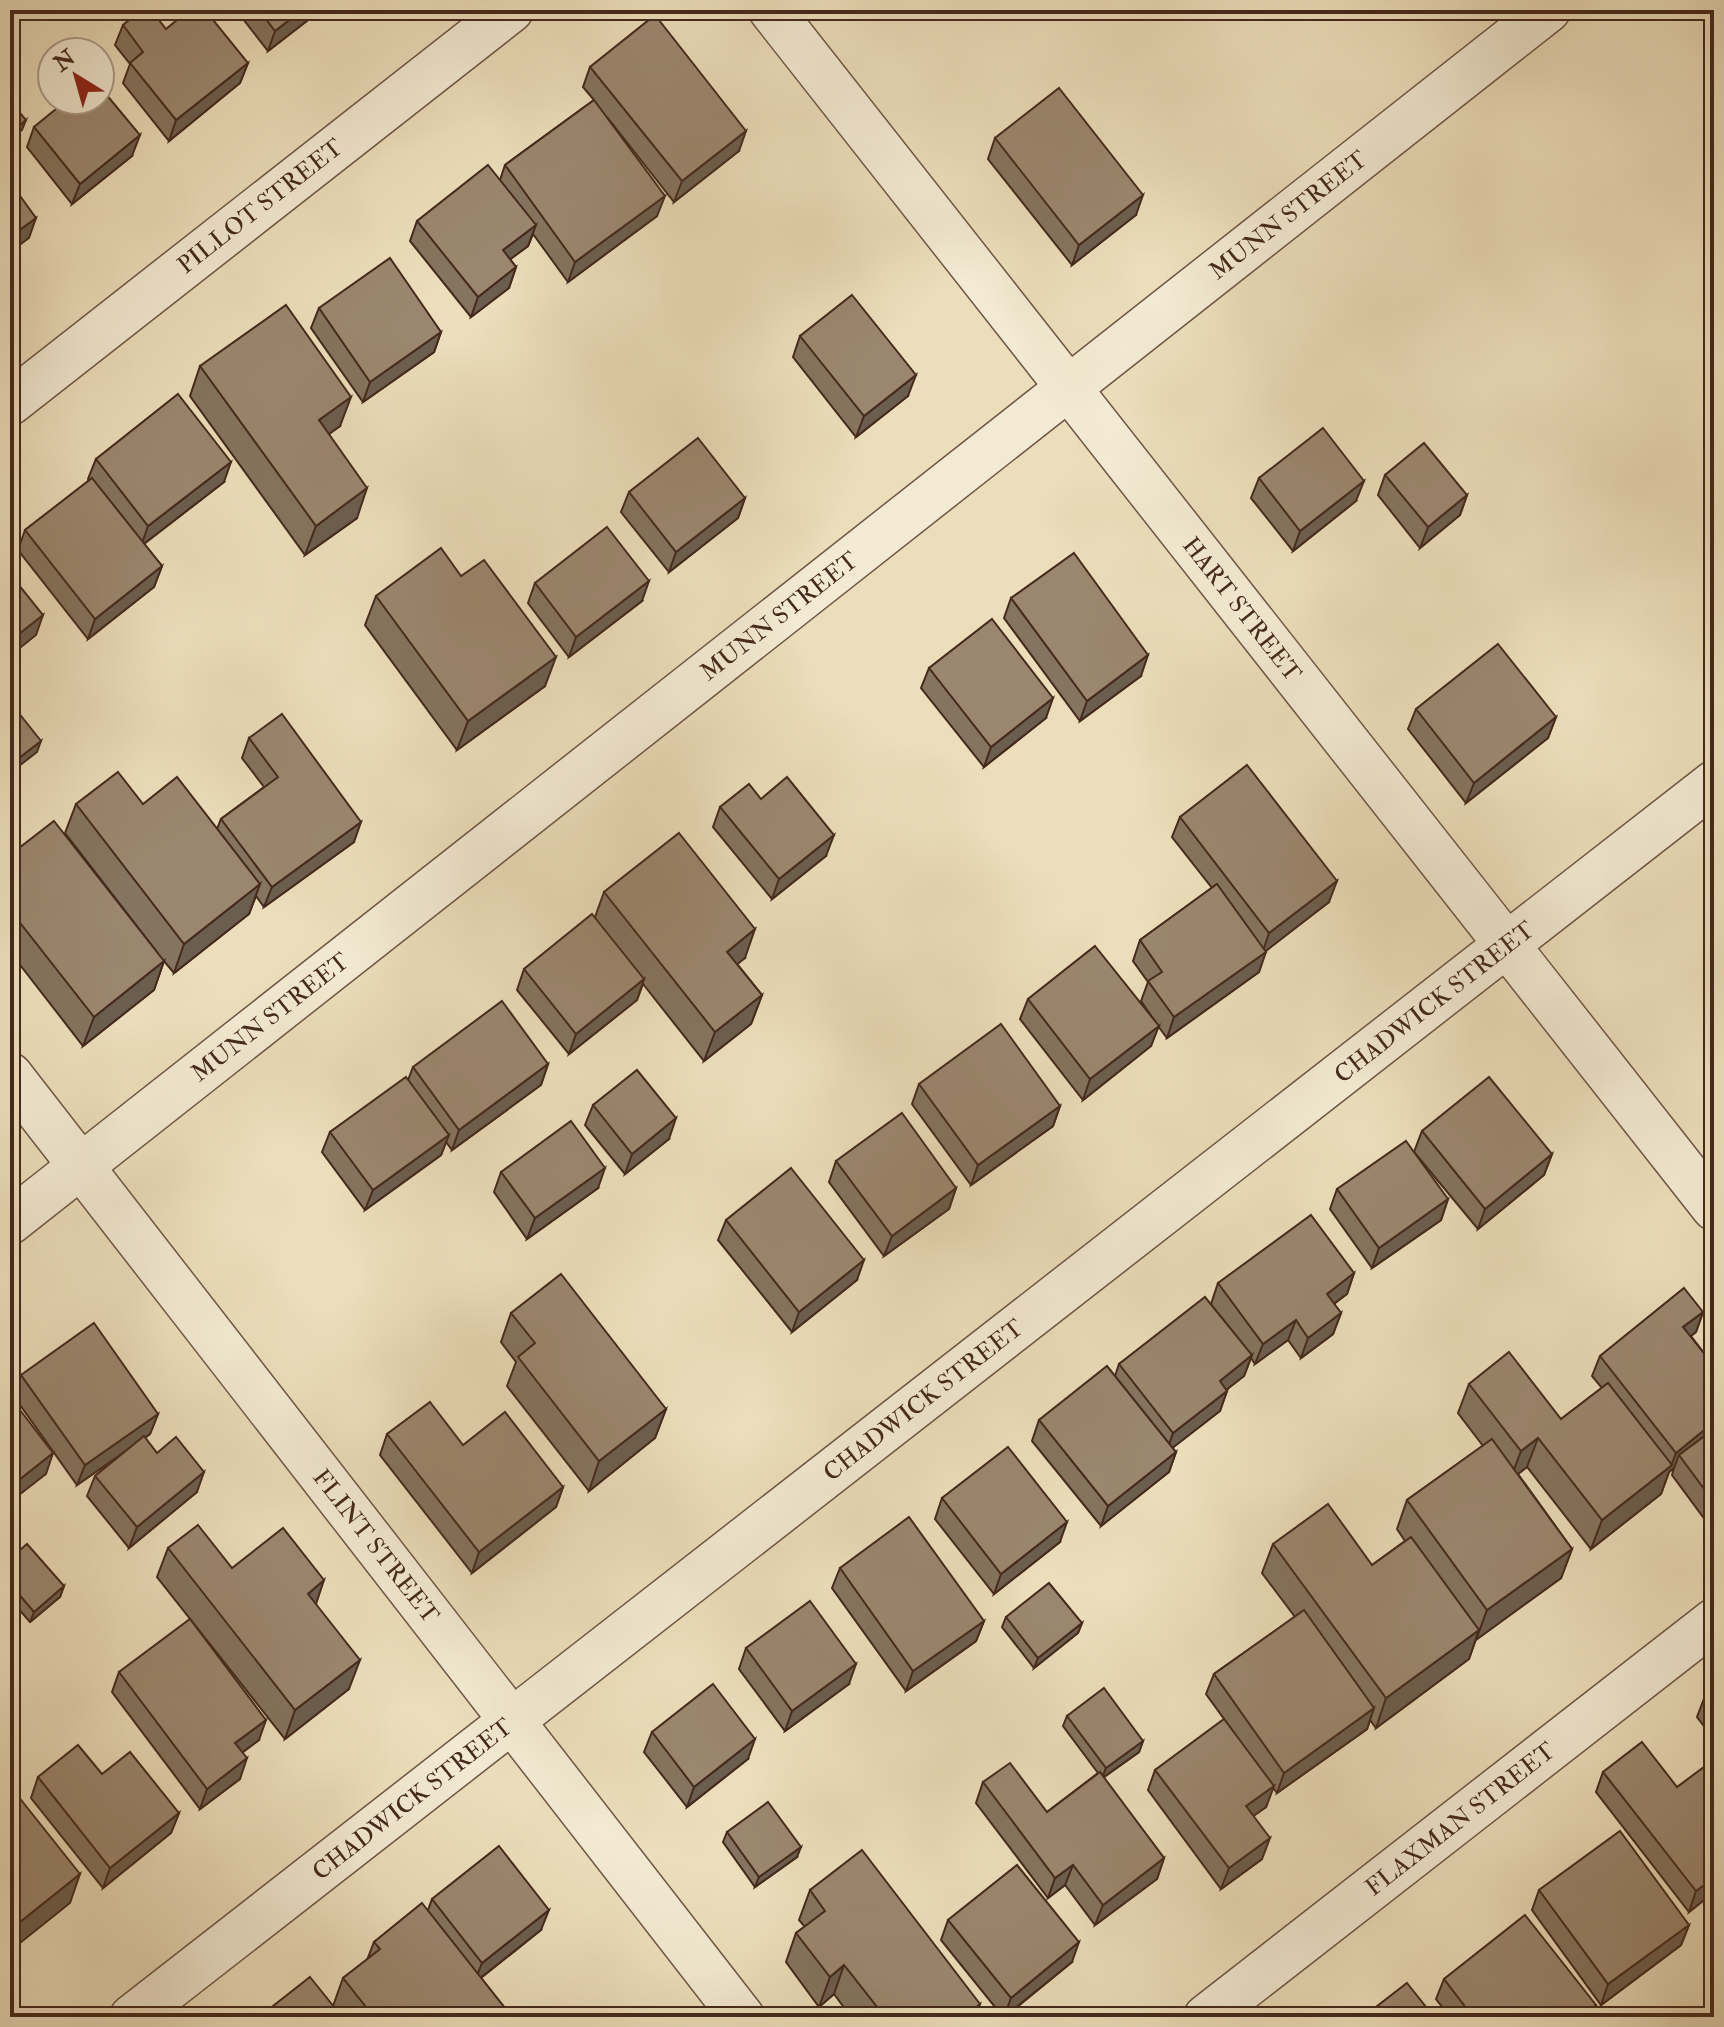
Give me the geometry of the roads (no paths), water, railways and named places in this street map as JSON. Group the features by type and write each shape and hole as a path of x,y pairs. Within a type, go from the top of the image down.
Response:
{"street":[{"name":"PILLOT STREET","path":"10,403 511,10"},
{"name":"HART STREET","path":"771,10 1714,1208"},
{"name":"MUNN STREET","path":"10,1222 1548,10"},
{"name":"CHADWICK STREET","path":"132,2017 1714,783"},
{"name":"FLINT STREET","path":"10,1075 742,2017"},
{"name":"FLAXMAN STREET","path":"1206,2017 1714,1621"}]}
